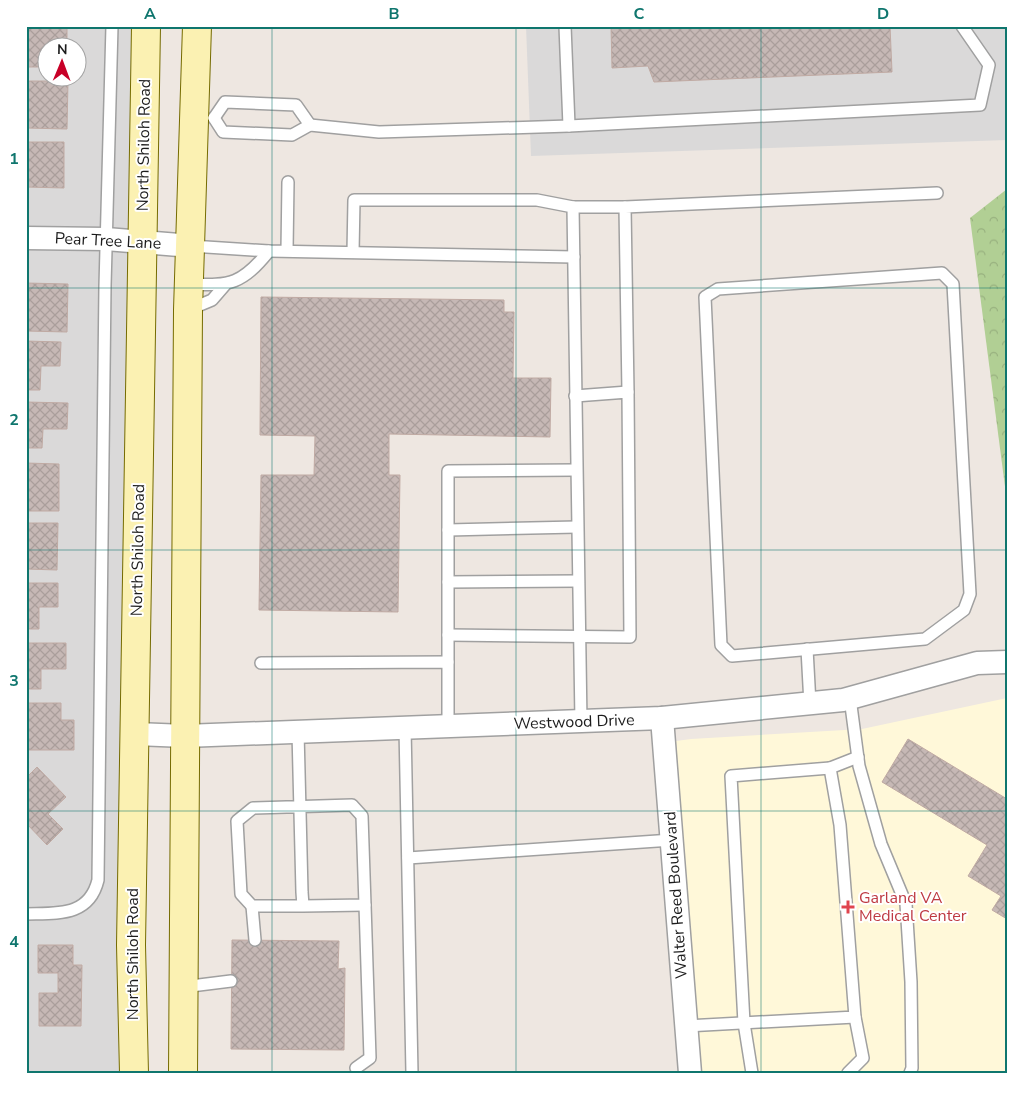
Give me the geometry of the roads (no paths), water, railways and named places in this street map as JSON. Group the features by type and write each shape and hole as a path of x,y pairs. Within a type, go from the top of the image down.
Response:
{"main road":[{"name":"North Shiloh Road","path":"135,1073 131,945 136,734 146,26"},
{"path":"184,1073 183,987 190,246 204,118 197,26"}],"street":[{"name":"Pear Tree Lane","path":"26,238 106,239 190,246"},
{"name":"Westwood Drive","path":"136,734 185,736 662,718 810,704 850,698 977,663 1007,662"},
{"name":"Walter Reed Boulevard","path":"662,718 690,1073"},
{"path":"122,1073 135,1073"}],"lane":[{"path":"26,914 68,913 85,904 96,890 98,880 106,239 112,26"},
{"path":"565,26 570,126"},
{"path":"310,125 296,105 225,102 204,118 223,132 292,135 310,125 379,132 570,126 980,106 989,65 962,26"},
{"path":"287,250 288,182"},
{"path":"353,252 354,200 537,200 572,207 937,193"},
{"path":"448,635 630,637 625,206"},
{"path":"572,207 581,722"},
{"path":"190,246 269,251 574,257"},
{"path":"189,297 225,285 255,268 269,251"},
{"path":"942,273 953,284 970,594 964,610 925,639 807,650 732,656 721,645 705,297 718,289 942,273"},
{"path":"189,297 212,300 225,285"},
{"path":"575,396 628,392"},
{"path":"448,726 448,471 576,470"},
{"path":"448,530 577,527"},
{"path":"448,582 578,581"},
{"path":"807,650 810,704"},
{"path":"261,663 448,662"},
{"path":"850,698 858,757 882,844 906,904 911,982 912,1068 910,1073"},
{"path":"405,728 412,1073"},
{"path":"298,732 303,906"},
{"path":"752,1073 744,1023 731,776 830,768 858,757"},
{"path":"830,768 840,825 854,1016 863,1058 848,1073"},
{"path":"255,940 252,906 241,894 237,821 253,808 352,804 362,816 370,1058 356,1068"},
{"path":"408,858 672,840"},
{"path":"252,906 365,905"},
{"path":"183,987 231,981"},
{"path":"686,1026 854,1016"}],"place":[{"name":"Garland VA Medical Center","path":"848,907"}]}
